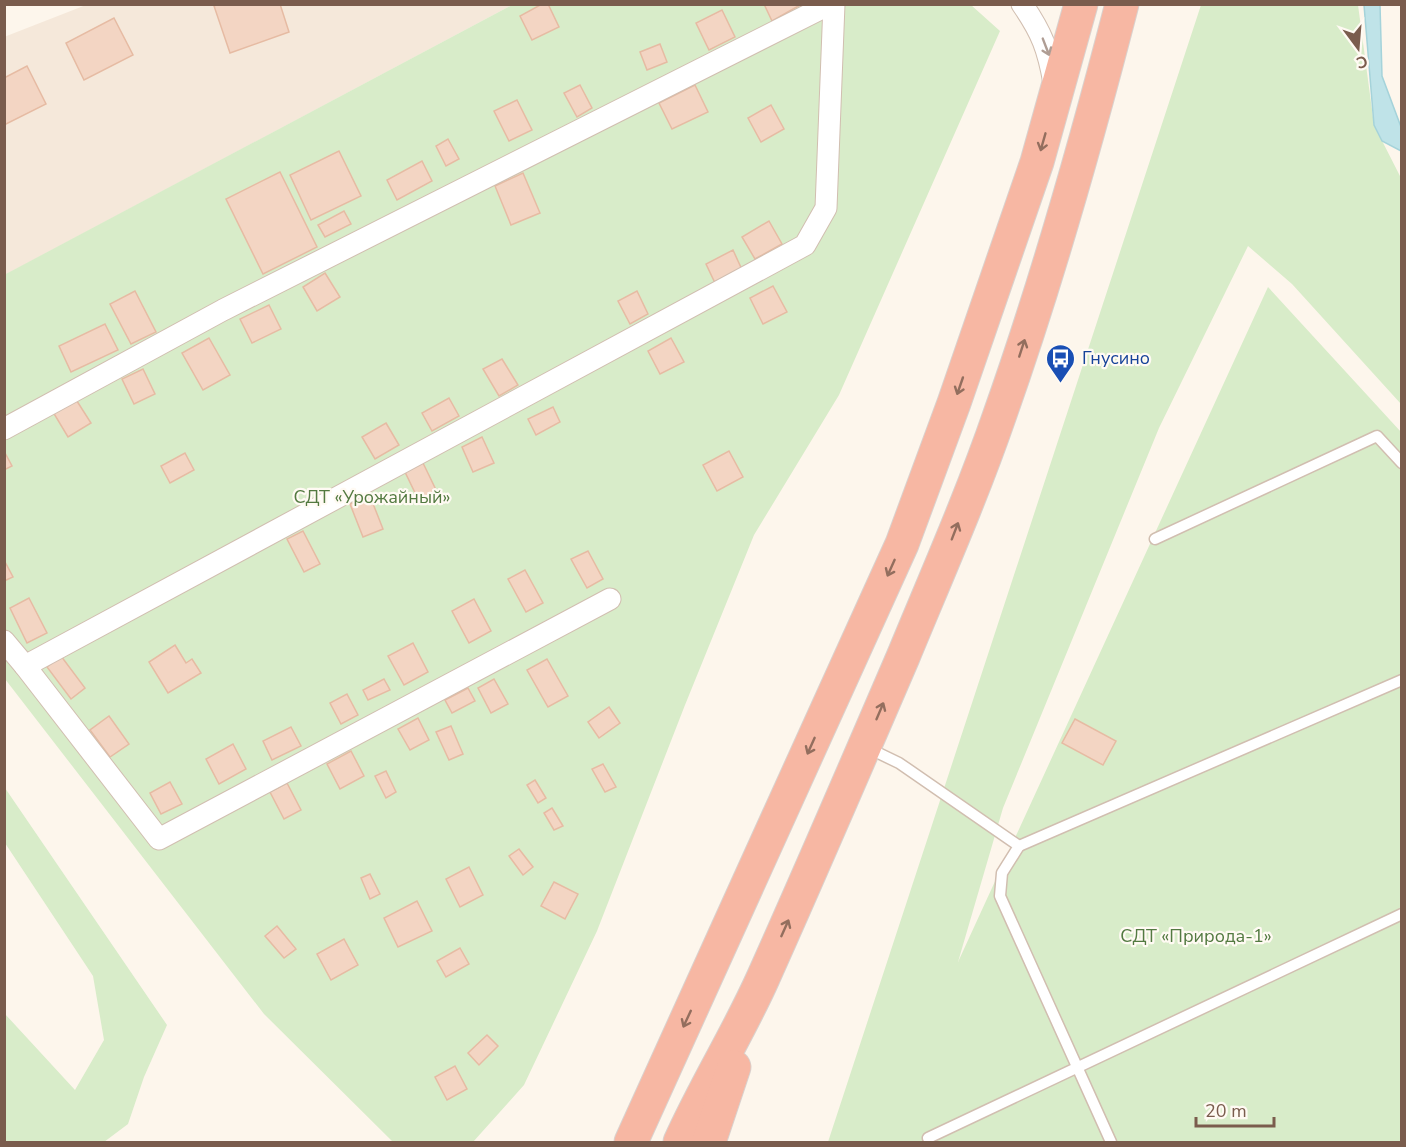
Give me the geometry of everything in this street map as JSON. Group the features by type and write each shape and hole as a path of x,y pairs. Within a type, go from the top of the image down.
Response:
{"highway":[{"path":"631,1143 902,544 993,294 1037,162 1081,4"},
{"path":"680,1143 700,1098 761,982 865,746 947,552 999,418 1072,190 1122,4"},
{"path":"709,1143 761,982"}],"street":[{"path":"4,429 223,310 832,4 826,208 805,245 25,666"},
{"path":"1022,4 1038,27 1049,53 1056,95"},
{"path":"4,641 159,839 610,599"}],"lane":[{"path":"1155,539 1377,436 1401,464"},
{"path":"1111,1143 999,896 1002,873 1019,846 1401,680"},
{"path":"865,746 899,763 1019,846"},
{"path":"928,1138 1401,914"}],"shaded area":[{"path":"86,5 512,5 5,275 4,37"}],"green space":[{"name":"СДТ «Урожайный»","path":"512,5 971,5 1000,31 839,395 754,535 597,931 524,1085 473,1142 393,1142 264,1014 5,679 4,275"},
{"name":"СДТ «Природа-1»","path":"1201,5 1358,5 1374,125 1401,178 1401,404 1292,284 1248,246 1159,428 1003,808 958,962 1268,287 1401,432 1401,1142 828,1142"},
{"path":"5,788 167,1025 144,1077 128,1124 104,1142 5,1142 5,1014 75,1090 104,1040 93,976 5,843"}],"water":[{"path":"1364,5 1380,5 1382,76 1401,127 1401,151 1382,141 1374,125"}],"building":[{"path":"218,4 280,4 289,32 230,53 214,6"},
{"path":"542,4 548,4 559,27 532,40 520,16"},
{"path":"764,4 802,4 772,21"},
{"path":"722,10 735,37 709,50 696,23"},
{"path":"114,18 133,55 84,80 66,43"},
{"path":"660,44 667,62 647,70 640,52"},
{"path":"27,66 46,104 4,125 4,78"},
{"path":"580,85 592,108 577,117 564,93"},
{"path":"695,85 708,112 672,129 659,103"},
{"path":"517,100 532,130 509,141 494,111"},
{"path":"771,105 784,129 761,142 748,118"},
{"path":"448,139 459,159 446,166 436,146"},
{"path":"339,151 361,196 311,220 290,175"},
{"path":"422,161 432,181 397,200 387,180"},
{"path":"280,172 317,247 263,274 226,199"},
{"path":"523,173 540,213 511,225 495,186"},
{"path":"344,211 351,224 325,237 318,225"},
{"path":"769,221 782,244 755,259 742,237"},
{"path":"733,250 743,272 716,285 706,264"},
{"path":"325,273 340,297 317,311 303,287"},
{"path":"773,286 787,312 763,324 750,298"},
{"path":"135,291 156,332 131,344 110,304"},
{"path":"637,291 648,314 630,324 618,301"},
{"path":"269,305 281,329 252,343 240,319"},
{"path":"105,324 118,350 71,372 59,346"},
{"path":"209,338 230,375 203,390 182,353"},
{"path":"671,338 684,362 660,374 648,351"},
{"path":"502,359 518,385 499,396 483,369"},
{"path":"143,369 155,394 134,404 122,379"},
{"path":"75,398 91,423 68,437 53,412"},
{"path":"449,398 459,416 432,431 422,413"},
{"path":"553,407 560,422 536,435 528,419"},
{"path":"386,423 399,445 375,459 362,437"},
{"path":"482,437 494,463 473,472 462,447"},
{"path":"4,451 12,466 4,470"},
{"path":"729,451 743,477 717,491 703,465"},
{"path":"185,453 194,470 170,483 161,466"},
{"path":"423,463 438,494 420,503 405,472"},
{"path":"370,496 383,529 363,537 350,504"},
{"path":"303,531 320,564 304,572 287,539"},
{"path":"588,551 603,579 587,588 571,559"},
{"path":"4,560 13,577 4,581"},
{"path":"525,570 543,603 526,612 508,579"},
{"path":"29,598 47,633 27,643 10,608"},
{"path":"474,599 491,631 469,643 452,611"},
{"path":"413,643 428,672 404,685 388,656"},
{"path":"175,645 186,663 192,659 201,673 168,693 149,662"},
{"path":"61,656 85,688 71,699 47,667"},
{"path":"547,659 568,696 548,707 527,670"},
{"path":"384,679 390,690 368,700 363,690"},
{"path":"494,679 508,704 491,713 478,688"},
{"path":"468,688 475,701 452,713 445,700"},
{"path":"347,694 358,715 341,724 330,703"},
{"path":"609,707 620,723 599,738 588,722"},
{"path":"109,716 129,744 110,757 90,730"},
{"path":"418,718 429,740 410,750 398,729"},
{"path":"1075,719 1116,741 1103,765 1062,743"},
{"path":"451,726 463,754 449,760 436,732"},
{"path":"291,727 301,746 272,760 263,741"},
{"path":"233,744 246,769 219,784 206,759"},
{"path":"351,751 364,776 340,789 327,764"},
{"path":"603,764 616,787 605,792 592,769"},
{"path":"386,771 396,792 386,798 375,776"},
{"path":"535,780 546,798 538,803 527,785"},
{"path":"170,782 182,804 161,814 150,793"},
{"path":"287,783 301,810 284,819 270,792"},
{"path":"552,808 563,826 554,830 544,813"},
{"path":"519,849 533,867 523,875 509,856"},
{"path":"469,867 483,895 460,907 446,879"},
{"path":"370,874 380,894 370,899 361,878"},
{"path":"554,882 578,894 565,919 541,906"},
{"path":"417,901 432,931 398,947 384,918"},
{"path":"277,926 296,949 284,958 265,936"},
{"path":"344,939 358,965 331,980 317,954"},
{"path":"460,948 469,964 446,977 437,961"},
{"path":"487,1035 498,1046 479,1065 468,1053"},
{"path":"455,1066 467,1089 447,1100 435,1077"}],"place":[{"name":"Гнусино","path":"1061,384"}]}
